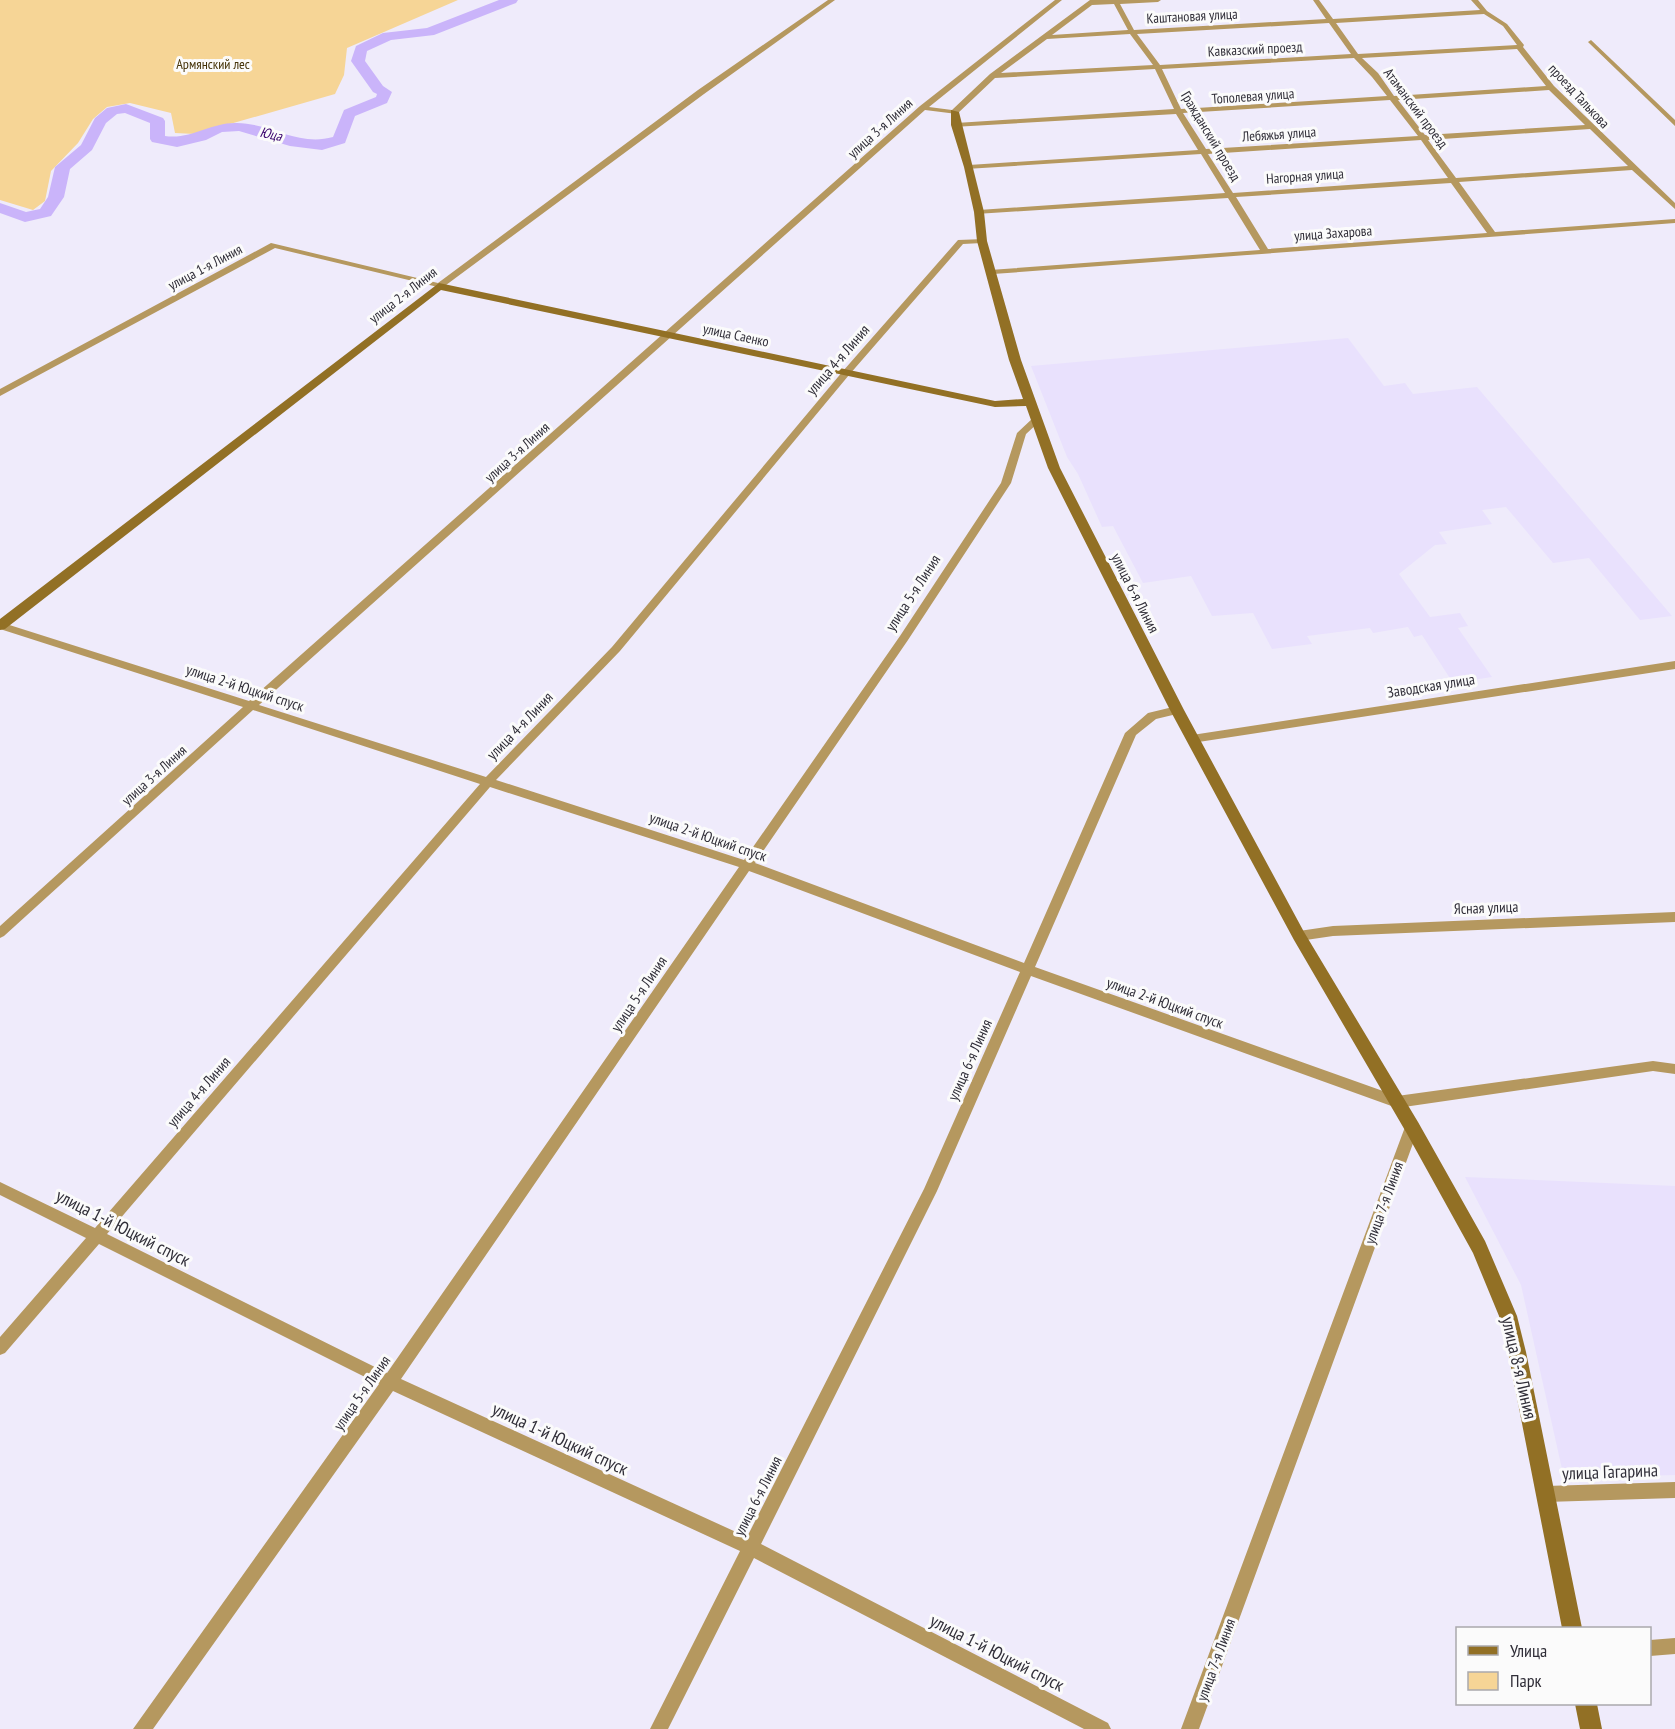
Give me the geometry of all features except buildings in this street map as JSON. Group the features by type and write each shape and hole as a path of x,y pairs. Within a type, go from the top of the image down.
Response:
{"street":[{"name":"улица 2-я Линия","path":"0,626 439,286 701,92 832,0"},
{"name":"улица 3-я Линия","path":"0,933 251,706 923,108 1059,0"},
{"path":"954,112 993,76 1092,1 1158,0"},
{"name":"Атаманский проезд","path":"1316,0 1357,57 1375,75 1423,138 1493,235"},
{"name":"проезд Талькова","path":"1474,0 1485,12 1505,25 1551,88 1675,207"},
{"name":"Гражданский проезд","path":"1116,2 1132,32 1157,66 1179,113 1266,252"},
{"name":"Каштановая улица","path":"1045,38 1485,12"},
{"path":"1591,42 1675,124"},
{"name":"Кавказский проезд","path":"993,76 1519,47"},
{"name":"Тополевая улица","path":"956,125 1179,113 1551,88"},
{"path":"923,108 954,112"},
{"path":"954,112 979,212 982,241 993,272 1015,360 1036,420"},
{"name":"Лебяжья улица","path":"969,167 1590,127"},
{"name":"Нагорная улица","path":"979,212 1634,168"},
{"name":"улица Захарова","path":"993,272 1675,221"},
{"name":"улица 4-я Линия","path":"0,1348 94,1236 489,780 616,649 846,374 960,242 982,241"},
{"name":"улица 1-я Линия","path":"0,393 274,245 439,286"},
{"name":"улица Саенко","path":"439,286 995,404 1029,402"},
{"name":"улица 6-я Линия","path":"659,1729 930,1191 1131,733 1152,716 1177,710 1054,468 1036,420"},
{"name":"улица 5-я Линия","path":"142,1729 390,1382 904,638 999,493 1012,467 1022,433 1036,420"},
{"name":"улица 2-й Юцкий спуск","path":"0,626 489,780 746,865 1028,970 1397,1102"},
{"name":"Заводская улица","path":"1192,739 1675,665"},
{"path":"1177,710 1299,936 1412,1127"},
{"name":"Ясная улица","path":"1299,936 1345,931 1675,917"},
{"path":"1397,1102 1653,1066 1675,1069"},
{"name":"улица 8-я Линия","path":"1412,1127 1479,1247 1508,1316 1572,1627"},
{"name":"улица 7-я Линия","path":"1190,1729 1412,1127"},
{"name":"улица 1-й Юцкий спуск","path":"0,1188 390,1382 750,1547 1102,1729"},
{"name":"улица Гагарина","path":"1546,1494 1675,1490"},
{"path":"1651,1647 1675,1646"},
{"path":"1586,1705 1591,1729"}],"shaded area":[{"path":"1348,338 1384,386 1405,383 1413,394 1477,387 1672,616 1640,620 1589,558 1553,563 1506,507 1482,510 1492,524 1439,532 1447,544 1435,545 1399,574 1430,617 1460,613 1468,626 1458,628 1492,677 1453,683 1422,635 1414,637 1408,627 1373,633 1370,628 1307,636 1312,644 1272,649 1253,613 1212,616 1191,576 1143,583 1113,526 1102,527 1078,474 1067,457 1031,366"},
{"path":"1465,1177 1675,1186 1675,1475 1564,1478 1521,1285"}],"green space":[{"name":"Армянский лес","path":"0,0 458,0 347,48 344,75 335,94 195,134 175,133 171,113 130,103 107,107 93,119 78,143 51,171 45,201 33,210 0,200"}],"waterway":[{"name":"Юца","path":"0,208 25,217 45,213 56,197 63,167 87,147 100,121 112,111 126,108 158,121 157,139 177,142 201,137 219,128 240,127 290,141 322,145 340,140 349,113 382,100 385,92 378,89 358,61 361,49 388,36 429,32 511,0"}]}
